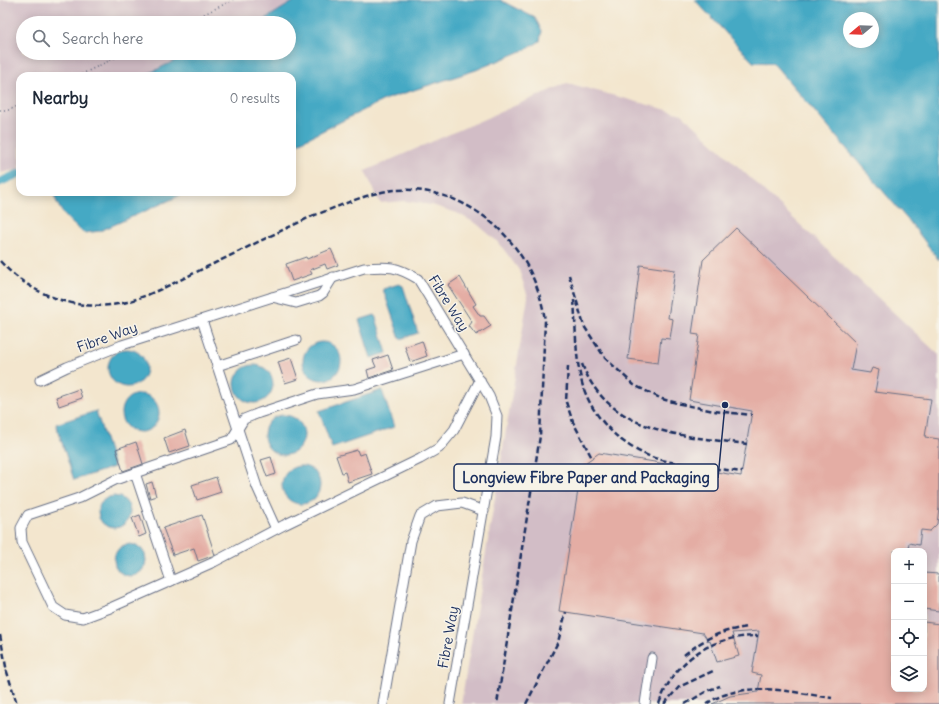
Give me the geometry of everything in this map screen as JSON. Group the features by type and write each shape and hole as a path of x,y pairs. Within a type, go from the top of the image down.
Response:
{"lane":[{"name":"Fibre Way","path":"40,380 67,367 122,345 364,268 382,266 400,268 418,279 480,380 489,396 497,416 496,437 484,511 450,704"},
{"path":"272,297 296,303 319,296 323,293 333,277"},
{"path":"202,320 265,508 276,529"},
{"path":"217,366 296,340"},
{"path":"464,354 354,389 317,394 259,413 244,419 231,440 115,480 80,498 28,515 22,528 22,542 53,607 65,616 83,618 110,608 214,562 276,529 439,448 454,430 480,380"},
{"path":"135,473 171,581"},
{"path":"383,704 411,541 420,516 437,506 462,503 484,511"},
{"path":"645,704 652,658"}],"path":[{"path":"201,16 234,0"},
{"path":"86,72 111,60"},
{"path":"0,110 9,110 16,107"}],"shaded area":[{"path":"0,0 384,0 296,21 296,16 16,16 16,60 258,60 233,72 16,72 16,170 0,173"},
{"path":"567,83 682,114 939,355 939,704 461,704 528,297 519,270 499,243 477,224 457,213 432,205 405,201 380,203 365,171"}],"water":[{"path":"296,0 500,0 535,18 542,31 540,41 529,48 476,70 386,99 296,144 296,72 152,72 176,60 296,60 296,16 270,16"},
{"path":"695,0 939,0 939,260 913,226 773,63 753,62"},
{"path":"55,196 179,196 100,231 84,233 65,216"},
{"path":"399,284 403,286 418,333 400,339 383,289"},
{"path":"375,315 387,353 371,358 359,320"},
{"path":"318,342 326,342 336,347 340,354 340,368 336,375 326,380 318,380 308,375 306,372 303,365 303,357 308,347 311,345"},
{"path":"127,349 137,352 143,358 146,368 143,378 137,384 127,387 117,384 111,378 108,368 111,358 117,352"},
{"path":"250,365 258,365 268,370 272,377 272,391 268,398 258,403 250,403 240,398 238,395 235,388 235,380 240,370 243,368"},
{"path":"382,390 394,427 332,448 319,411"},
{"path":"140,394 150,397 156,403 159,413 156,423 150,429 140,432 130,429 124,423 121,413 124,403 130,397"},
{"path":"96,411 114,467 74,480 56,424"},
{"path":"288,415 295,418 301,424 304,435 303,443 295,452 288,455 280,455 273,452 265,443 264,431 267,424 276,416"},
{"path":"297,466 305,466 312,469 317,474 320,485 317,496 312,501 305,504 297,504 290,501 285,496 282,489 282,481 285,474 290,469"},
{"path":"111,496 117,496 127,503 130,512 129,518 123,525 117,528 111,528 101,521 98,515 98,509 105,499"},
{"path":"127,544 133,544 143,551 146,560 145,566 139,573 133,576 127,576 117,569 114,563 114,557 121,547"}],"building":[{"path":"736,228 856,343 851,370 870,373 872,368 879,370 875,392 931,399 925,437 939,439 939,507 937,524 930,531 921,530 919,545 909,543 908,548 891,548 891,692 927,692 927,622 939,624 939,704 712,704 730,696 758,692 761,675 752,673 759,631 732,633 739,656 717,662 710,641 709,642 703,633 559,611 582,465 599,453 741,476 752,411 689,400 699,335 692,334 703,260"},
{"path":"331,249 338,265 327,269 325,264 310,270 312,274 292,281 286,264 306,257 307,259"},
{"path":"640,265 675,270 668,318 673,319 670,339 661,338 658,363 628,359"},
{"path":"460,277 476,304 473,306 480,316 484,316 491,326 476,335 469,326 472,322 448,285"},
{"path":"422,341 427,356 410,362 405,347"},
{"path":"388,355 393,370 369,378 367,370 376,367 373,360"},
{"path":"291,358 298,379 285,383 278,362"},
{"path":"79,389 82,398 59,406 56,397"},
{"path":"185,430 190,446 169,453 164,438"},
{"path":"136,442 143,464 123,471 116,449"},
{"path":"357,450 359,455 365,453 372,474 348,482 345,472 342,473 336,456"},
{"path":"271,457 276,474 267,477 261,460"},
{"path":"216,477 221,492 197,500 192,485"},
{"path":"152,482 156,496 150,498 146,484"},
{"path":"140,515 146,534 139,537 132,518"},
{"path":"202,515 215,555 198,561 194,548 173,555 163,528"},
{"path":"927,573 939,574 939,611 927,609"}],"waterway":[{"path":"0,182 16,175"}],"railway":[{"path":"312,216 385,191 424,191 450,198 475,210 496,226 514,246 529,269 539,294 545,321 540,436 497,704"},
{"path":"0,261 26,284 42,293 75,304 92,306 110,305 127,302 160,289 317,214"},
{"path":"569,275 584,326 605,358 634,385 662,399 681,404 714,411 752,415"},
{"path":"574,300 577,350 581,379 591,405 609,429 632,447 658,459 742,472"},
{"path":"582,364 594,387 610,405 629,418 674,434 747,444"},
{"path":"568,366 566,402 573,422 592,458"},
{"path":"526,704 558,642 566,612"},
{"path":"684,655 713,636 747,627"},
{"path":"0,635 7,672 17,704"},
{"path":"659,704 666,688 675,674 697,653 725,640 758,636"},
{"path":"664,704 679,687 713,671"},
{"path":"685,704 709,690 720,686"},
{"path":"706,704 720,696 736,692 768,689 832,698"}],"place":[{"name":"Longview Fibre Paper and Packaging","path":"725,405"}]}
